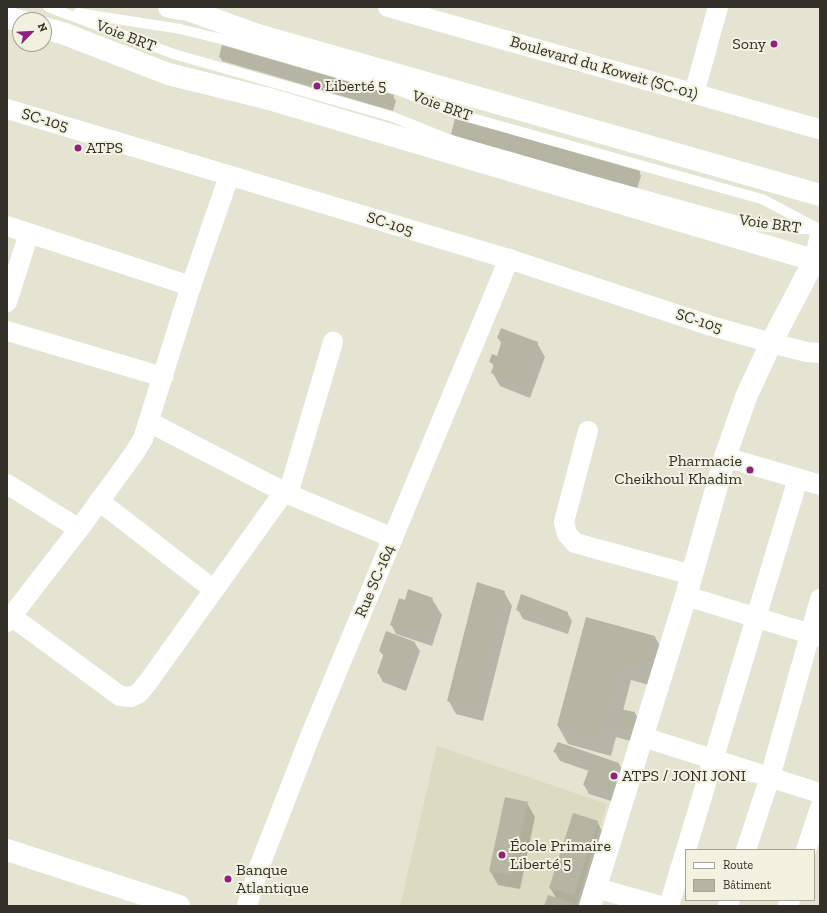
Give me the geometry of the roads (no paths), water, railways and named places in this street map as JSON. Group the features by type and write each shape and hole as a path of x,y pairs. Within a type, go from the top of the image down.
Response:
{"main road":[{"path":"169,7 188,10 258,34 820,195"},
{"path":"52,30 168,74 269,99 817,262 771,343 746,397 725,457 686,596 593,897"},
{"path":"7,850 179,906"}],"street":[{"name":"Boulevard du Koweit (SC-01)","path":"388,7 820,129"},
{"path":"694,94 718,7"},
{"name":"SC-105","path":"7,109 509,259 708,325 771,343 820,354"},
{"path":"229,176 191,286 149,422 133,455 79,529 9,619 120,696 126,698 139,693 212,589 286,493 333,342"},
{"path":"7,226 191,286"},
{"path":"7,302 29,232"},
{"path":"817,262 820,236"},
{"name":"Rue SC-164","path":"248,906 258,870 311,734 509,259"},
{"path":"7,331 163,377"},
{"path":"149,422 286,493 393,538"},
{"path":"588,431 564,522 567,534 575,543 692,575"},
{"path":"725,457 820,485"},
{"path":"686,849 798,479"},
{"path":"7,484 79,529"},
{"path":"99,501 212,589"},
{"path":"686,596 815,635"},
{"path":"746,849 815,635 820,599"},
{"path":"643,737 820,793"},
{"path":"806,849 820,808"},
{"path":"669,906 685,853"},
{"path":"593,897 661,906"}],"lane":[{"name":"Voie BRT","path":"52,8 174,54 392,117 448,139 756,226 820,230"},
{"name":"Voie BRT","path":"52,8 180,29 241,44 401,91 457,114 762,199 820,230"}],"place":[{"name":"Sony","path":"774,44"},
{"name":"Liberté 5","path":"317,86"},
{"name":"ATPS","path":"78,148"},
{"name":"Pharmacie Cheikhoul Khadim","path":"750,470"},
{"name":"ATPS / JONI JONI","path":"614,776"},
{"name":"École Primaire Liberté 5","path":"502,855"},
{"name":"Banque Atlantique","path":"228,879"}]}
